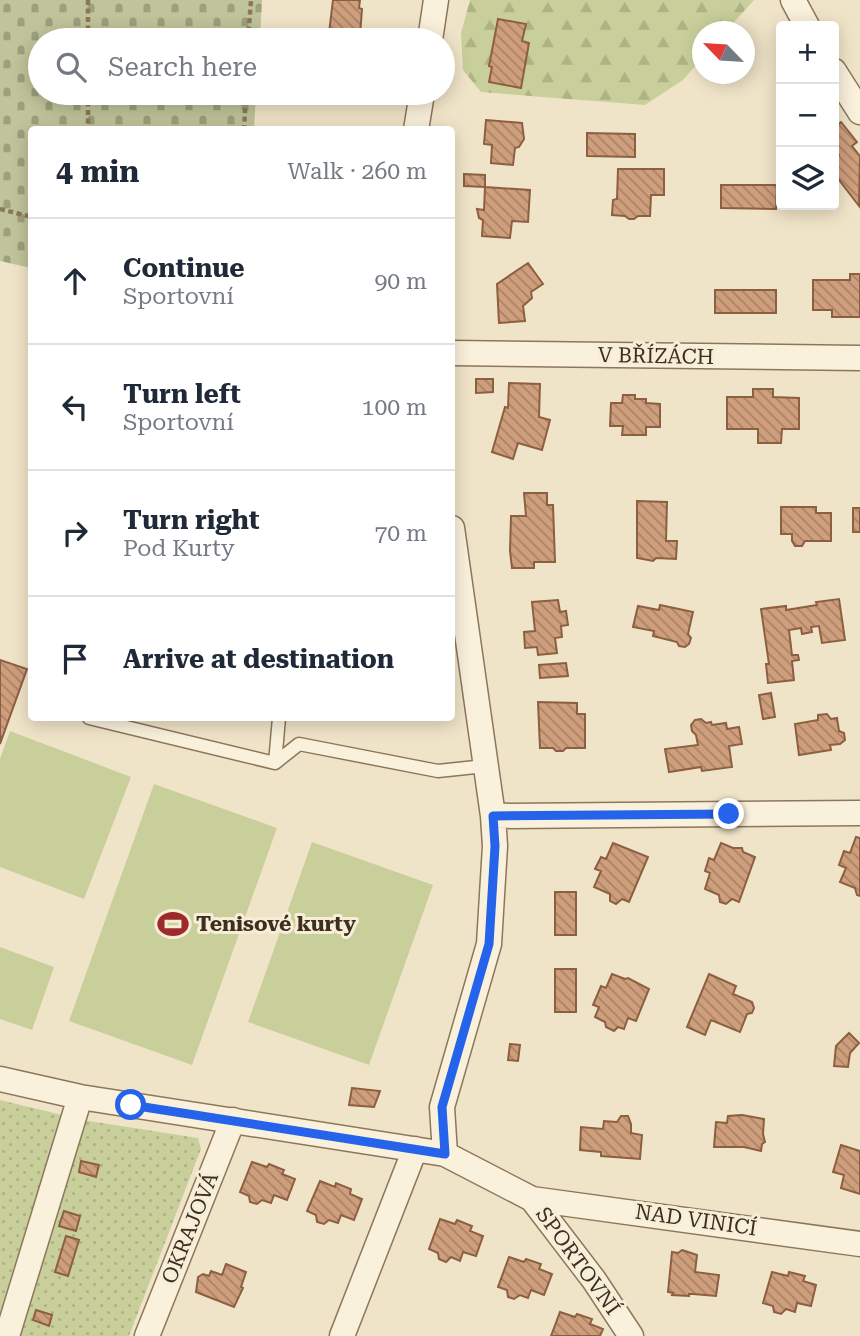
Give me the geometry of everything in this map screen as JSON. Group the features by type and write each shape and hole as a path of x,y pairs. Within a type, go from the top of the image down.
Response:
{"street":[{"path":"432,28 436,0"},
{"path":"793,0 804,21"},
{"path":"839,79 860,112"},
{"path":"417,126 420,105"},
{"name":"V BŘÍZÁCH","path":"455,353 860,358"},
{"path":"445,1154 442,1107 489,944 495,846 455,550"},
{"path":"493,816 860,813"},
{"name":"SPORTOVNÍ","path":"0,1079 80,1097 445,1154 532,1199 594,1280 631,1336"},
{"path":"7,1336 80,1097"},
{"name":"OKRAJOVÁ","path":"147,1336 233,1120"},
{"path":"342,1336 415,1149"},
{"name":"NAD VINICÍ","path":"532,1199 860,1244"}],"lane":[{"path":"101,721 275,763"},
{"path":"275,763 279,721"},
{"path":"275,763 299,744 438,771 485,766"}],"path":[{"path":"88,0 88,28"},
{"path":"249,28 251,0"},
{"path":"88,105 88,126"},
{"path":"243,126 245,105"},
{"path":"0,209 28,216"}],"green space":[{"path":"0,0 262,0 261,28 28,28 28,105 255,105 254,126 28,126 28,267 0,261"},
{"path":"470,0 754,0 735,21 692,21 692,70 683,80 645,105 481,92 463,70 461,33"},
{"path":"10,731 131,777 84,899 0,867 0,759"},
{"name":"Tenisové kurty","path":"154,784 277,828 192,1065 69,1021"},
{"name":"Tenisové kurty","path":"312,842 433,885 369,1065 248,1022"},
{"path":"0,947 54,967 32,1030 0,1019"},
{"path":"0,1100 83,1120 198,1138 201,1149 129,1336 0,1336"}],"building":[{"path":"333,0 360,0 361,28 330,28"},
{"path":"498,19 526,24 522,41 529,43 521,88 489,82 492,67 489,66"},
{"path":"486,120 522,123 524,139 519,147 515,148 513,165 491,163 492,145 484,144"},
{"path":"841,122 857,142 852,146 860,156 859,206 839,180"},
{"path":"587,133 635,134 635,157 587,156"},
{"path":"618,169 664,169 664,195 651,195 650,216 629,219 612,215 613,200 617,199"},
{"path":"464,174 485,175 485,187 464,186"},
{"path":"721,185 776,185 776,209 721,208"},
{"path":"485,187 530,190 528,222 512,221 510,238 482,236 483,220 479,218 477,209 484,210"},
{"path":"528,263 543,284 531,292 532,298 523,306 525,321 499,323 497,284"},
{"path":"850,274 860,274 860,317 832,317 832,310 813,310 813,280 850,280"},
{"path":"715,290 776,290 776,313 715,313"},
{"path":"476,379 493,379 493,392 476,393"},
{"path":"509,383 540,384 539,417 550,420 542,450 518,443 513,459 492,452 505,407 508,408"},
{"path":"753,389 773,389 773,397 799,398 799,429 782,429 781,443 758,443 758,429 727,429 727,397 753,397"},
{"path":"623,395 635,395 635,399 646,399 646,403 660,404 660,427 646,427 646,435 622,435 623,426 610,426 611,403 622,403"},
{"path":"524,493 547,493 547,505 553,505 555,562 534,562 534,568 512,568 511,516 526,516"},
{"path":"637,501 667,502 666,541 677,541 676,559 656,558 653,561 637,558"},
{"path":"781,507 816,507 816,513 831,513 831,541 805,541 802,546 795,546 792,534 781,534"},
{"path":"853,508 860,508 860,532 853,532"},
{"path":"839,599 845,640 822,643 819,626 811,627 812,632 802,634 801,628 789,630 792,655 798,655 799,660 792,661 794,680 768,683 766,664 769,664 761,609 786,606 786,610"},
{"path":"558,600 560,612 566,611 568,625 561,626 562,637 555,638 557,653 538,655 537,647 525,648 524,632 535,631 532,602"},
{"path":"660,605 693,612 688,634 691,638 685,647 679,646 677,642 653,636 654,631 633,627 638,606 659,610"},
{"path":"0,660 27,669 0,744"},
{"path":"566,663 568,676 540,678 539,665"},
{"path":"771,693 775,717 763,719 759,695"},
{"path":"538,702 577,703 577,714 585,714 585,748 556,751 553,748 540,748"},
{"path":"827,714 831,719 837,718 839,731 844,733 845,740 840,744 830,745 831,750 799,755 795,724 818,720 818,715"},
{"path":"701,719 706,723 711,722 712,725 726,723 727,729 739,727 742,744 729,746 732,767 702,771 701,767 669,772 665,749 698,745 691,725 695,720"},
{"path":"856,837 860,838 860,896 855,888 840,882 846,868 839,865 844,851 850,853"},
{"path":"613,843 648,857 629,902 622,899 616,904 610,901 610,894 594,887 601,871 595,869 601,857 606,859"},
{"path":"721,843 742,848 743,852 755,857 739,902 732,899 726,904 720,902 719,895 705,889 710,873 705,871 709,858 714,860"},
{"path":"555,892 576,892 576,935 555,935"},
{"path":"555,969 576,969 576,1012 555,1012"},
{"path":"612,974 628,978 649,989 636,1021 628,1018 624,1029 618,1027 614,1031 595,1017 599,1007 593,1005 601,986 606,988"},
{"path":"709,974 736,986 733,994 752,1002 752,1013 747,1014 740,1032 711,1020 705,1035 687,1027"},
{"path":"849,1033 859,1043 850,1053 848,1067 834,1066 836,1046"},
{"path":"510,1044 520,1045 518,1061 508,1060"},
{"path":"352,1088 380,1091 374,1107 349,1105"},
{"path":"742,1115 764,1119 765,1142 761,1151 744,1147 714,1147 716,1122 727,1123 728,1116"},
{"path":"621,1116 628,1116 631,1133 642,1135 640,1159 601,1156 601,1152 580,1150 581,1127 603,1129 604,1121 617,1122"},
{"path":"841,1145 860,1151 860,1194 841,1188 844,1175 833,1172"},
{"path":"81,1161 99,1165 96,1177 79,1172"},
{"path":"252,1162 267,1167 269,1164 284,1170 282,1174 295,1179 287,1200 274,1195 271,1203 262,1200 257,1204 250,1202 249,1196 240,1192"},
{"path":"320,1181 351,1189 350,1194 362,1199 354,1220 341,1215 338,1223 329,1220 324,1224 317,1222 316,1215 307,1211"},
{"path":"64,1211 80,1216 76,1231 59,1226"},
{"path":"440,1219 455,1224 457,1220 472,1226 470,1231 483,1236 476,1256 463,1252 460,1261 451,1257 446,1262 439,1259 438,1253 429,1249"},
{"path":"66,1236 79,1240 68,1276 55,1272"},
{"path":"682,1250 697,1255 695,1272 719,1275 716,1296 672,1295 673,1293 668,1292 672,1252 678,1253"},
{"path":"509,1257 541,1264 539,1269 552,1274 544,1295 531,1290 528,1298 520,1295 514,1299 508,1297 507,1290 498,1287"},
{"path":"226,1264 246,1272 241,1287 243,1288 234,1307 196,1292 198,1277 203,1274 209,1276 211,1271 222,1275"},
{"path":"772,1272 805,1276 803,1281 816,1285 811,1306 797,1303 795,1312 786,1309 781,1314 774,1312 773,1306 763,1303"},
{"path":"36,1310 52,1315 49,1326 33,1320"},
{"path":"560,1312 592,1319 590,1324 603,1329 600,1336 551,1336"}],"place":[{"name":"Tenisové kurty","path":"173,924"}],"route":[{"path":"131,1105 445,1154 442,1107 489,944 495,846 493,816 729,814"}]}
